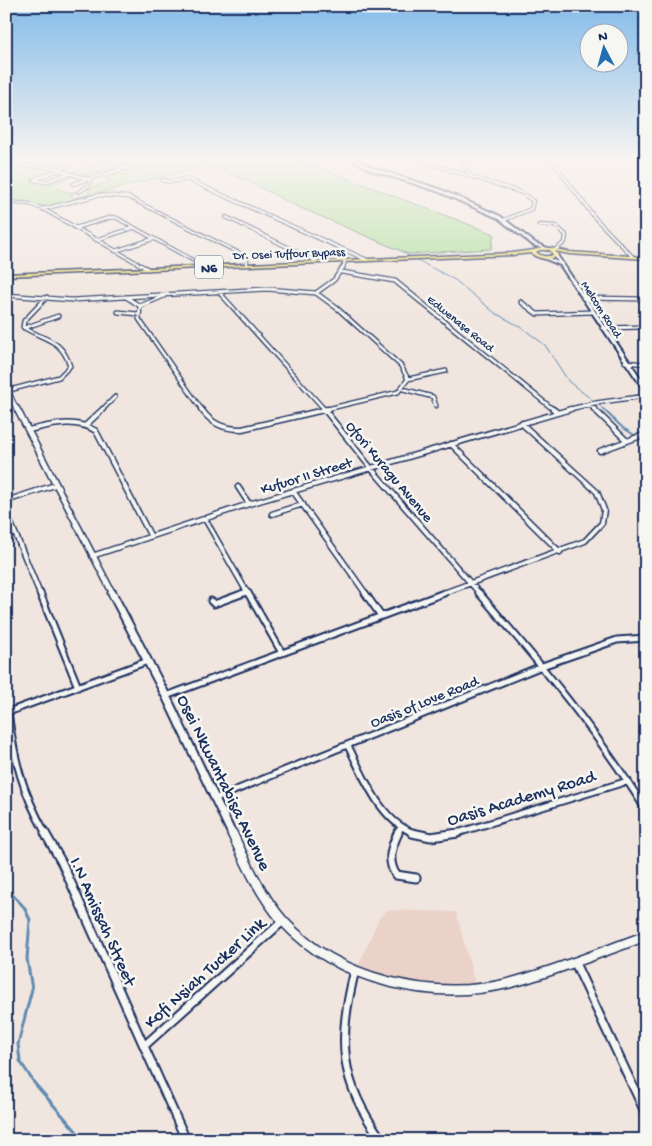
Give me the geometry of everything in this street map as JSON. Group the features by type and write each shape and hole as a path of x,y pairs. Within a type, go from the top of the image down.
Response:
{"highway":[{"name":"N6","path":"535,250 646,258"},
{"name":"Dr. Osei Tuffour Bypass","path":"6,275 512,254 535,250"},
{"path":"535,250 534,254 542,257"},
{"name":"N6","path":"542,257 553,252"},
{"name":"Dr. Osei Tuffour Bypass","path":"512,254 542,257"}],"main road":[{"path":"486,211 504,220 534,244 553,252"},
{"path":"534,244 535,250"},
{"name":"Melcom Road","path":"553,252 602,328 646,390"},
{"path":"542,257 560,264"}],"street":[{"path":"47,211 148,269"},
{"path":"155,211 240,254 247,260 247,265"},
{"path":"259,211 367,260"},
{"path":"504,220 525,211"},
{"path":"590,211 633,257"},
{"path":"75,228 114,217 205,267"},
{"path":"226,217 318,262"},
{"path":"539,225 556,226 566,235 564,242 553,252"},
{"path":"96,240 133,228"},
{"path":"115,250 154,239"},
{"path":"316,293 336,279 342,272 344,261"},
{"name":"Edwenase Road","path":"342,272 384,278 398,283 556,412"},
{"path":"6,294 72,300 280,289 316,293 330,303 401,366 408,379"},
{"name":"Ofori Kuragu Avenue","path":"220,292 325,410 370,467 542,666 628,781 646,810"},
{"path":"140,306 167,294"},
{"path":"24,328 22,324 24,321 47,297"},
{"path":"126,297 140,306"},
{"path":"583,298 646,299"},
{"path":"520,302 537,314 592,312"},
{"path":"140,306 139,319 206,416 216,425 228,429 242,429 398,392 403,389 408,379"},
{"path":"118,312 138,314"},
{"path":"24,328 58,316"},
{"path":"602,328 644,327 646,333"},
{"path":"7,390 59,377 70,366 60,344 24,328"},
{"path":"625,362 646,364"},
{"path":"408,379 446,371"},
{"path":"403,389 432,398 436,406"},
{"name":"Osei Nkwantabisa Avenue","path":"7,390 29,430 54,485 148,660 251,874 283,921 330,958 355,970 418,989 458,991 509,983 646,936"},
{"name":"Kufuor II Street","path":"92,556 150,535 249,504 556,412 589,404 646,396"},
{"path":"86,425 115,397"},
{"path":"589,404 627,441"},
{"path":"166,696 381,616 471,585 585,541 597,530 603,516 603,504 592,486 521,423"},
{"path":"29,430 62,424 86,425 96,431 150,535"},
{"path":"600,451 644,434"},
{"path":"451,444 560,552"},
{"path":"6,501 54,485"},
{"path":"238,487 249,504"},
{"path":"293,491 381,616"},
{"path":"272,514 303,504"},
{"path":"6,511 78,687"},
{"path":"205,519 282,653"},
{"path":"211,601 214,604 247,592"},
{"name":"Oasis of Love Road","path":"214,799 542,666 617,640 646,638"},
{"path":"7,713 148,660"},
{"name":"I.N Amissah Street","path":"7,713 17,768 22,781 44,831 62,863 186,1140"},
{"name":"Oasis Academy Road","path":"348,746 386,813 400,827 424,837 449,836 628,781"},
{"path":"400,827 390,850 393,870 396,875 416,878"},
{"name":"Kofi Nsiah Tucker Link","path":"144,1046 283,921"},
{"path":"574,962 646,1114"},
{"path":"355,970 343,1033 347,1064 354,1094 367,1121 382,1140"}],"shaded area":[{"path":"387,910 456,912 475,984 457,987 431,985 403,980 358,966 379,918"}],"green space":[{"path":"309,211 435,211 494,234 491,249 408,254"}],"waterway":[{"path":"402,252 455,280 495,313 521,327 545,345 569,382 594,401"},
{"path":"599,405 603,409"},
{"path":"603,409 623,428 646,442"},
{"path":"6,888 24,907 30,920 27,959 32,989 18,1044 20,1061 35,1084 84,1140"}]}
